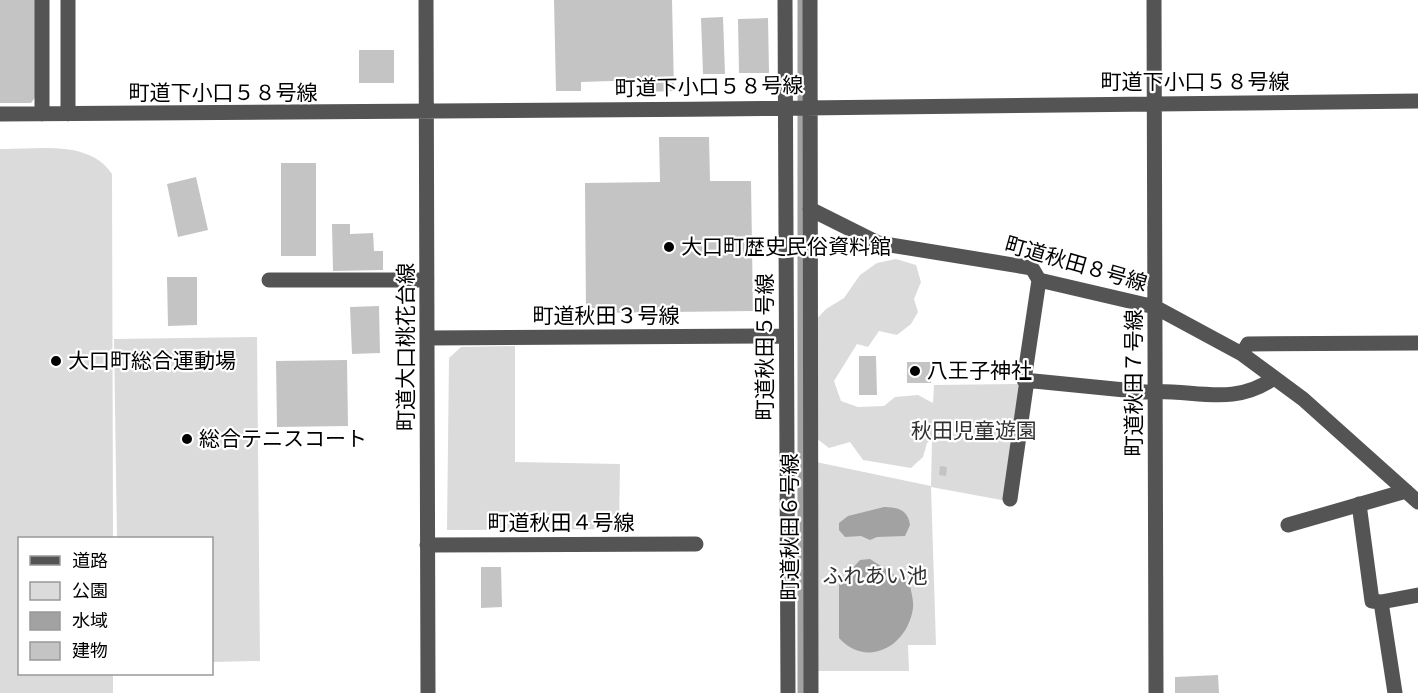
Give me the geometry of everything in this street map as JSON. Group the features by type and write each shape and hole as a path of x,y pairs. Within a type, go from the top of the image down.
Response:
{"street":[{"path":"42,0 42,114"},
{"path":"68,0 68,114"},
{"name":"町道大口桃花台線","path":"426,0 428,693"},
{"name":"町道秋田５号線","path":"785,0 788,693"},
{"name":"町道秋田６号線","path":"810,0 811,693"},
{"name":"町道秋田７号線","path":"1154,0 1156,693"},
{"name":"町道下小口５８号線","path":"0,114 426,112 1418,101"},
{"name":"町道秋田８号線","path":"810,209 878,243 1032,268 1039,280 1155,307 1242,354 1303,399 1418,502"},
{"path":"269,280 427,280"},
{"path":"1010,499 1039,280"},
{"name":"町道秋田３号線","path":"427,338 786,336"},
{"path":"1242,354 1248,344 1418,343"},
{"path":"1026,380 1233,396 1251,392 1274,378"},
{"path":"1288,525 1406,491"},
{"path":"1359,504 1372,601 1382,602 1418,595"},
{"name":"町道秋田４号線","path":"427,545 696,544"},
{"path":"1382,602 1395,693"}],"green space":[{"name":"大口町総合運動場","path":"0,149 61,149 90,155 112,174 113,537 18,537 18,675 113,675 113,693 0,693"},
{"path":"896,259 916,265 921,282 914,299 918,312 911,324 897,335 879,331 868,347 857,344 834,381 841,401 858,407 884,406 895,397 918,395 933,403 934,385 1023,384 1007,501 931,487 936,645 908,645 909,671 817,671 816,462 931,486 932,439 927,443 923,457 911,468 863,460 850,442 829,448 812,435 803,417 801,360 809,327 826,309 844,298 860,275 877,263"},
{"name":"総合テニスコート","path":"257,337 260,661 213,662 213,537 117,537 114,339"},
{"path":"515,346 515,462 620,464 619,529 447,530 449,358 461,347"}],"water":[{"path":"884,507 898,509 905,513 910,525 905,536 877,537 870,540 861,536 845,537 839,530 839,523 848,516"},
{"path":"870,559 910,585 913,605 910,621 895,642 885,649 862,652 850,647 839,638 839,583 860,560"}],"building":[{"path":"0,0 37,0 37,95 31,103 0,103"},
{"path":"554,0 672,0 674,91 642,92 642,80 581,82 581,91 556,91"},
{"path":"723,17 725,74 703,74 701,18"},
{"path":"768,18 769,73 739,73 738,19"},
{"path":"359,50 394,50 394,83 359,83"},
{"name":"大口町歴史民俗資料館","path":"659,137 709,137 710,181 751,181 753,311 586,313 585,183 660,182"},
{"path":"281,163 316,163 316,256 281,256"},
{"path":"196,177 208,230 178,237 167,184"},
{"path":"332,224 350,224 350,234 373,233 374,251 383,251 383,270 333,271"},
{"path":"167,277 197,277 197,325 168,326"},
{"path":"379,306 380,353 352,354 350,307"},
{"path":"859,356 876,356 877,395 859,395"},
{"path":"347,360 348,426 277,427 276,361"},
{"path":"907,362 931,362 931,383 907,383"},
{"path":"940,466 947,467 946,476 939,475"},
{"path":"481,567 501,567 502,607 481,608"},
{"path":"1218,675 1219,693 1175,693 1175,677"}],"waterway":[{"path":"801,0 801,693"}],"place":[{"name":"大口町歴史民俗資料館","path":"669,247"},
{"name":"大口町総合運動場","path":"56,361"},
{"name":"八王子神社","path":"915,371"},
{"name":"総合テニスコート","path":"187,439"}],"park label":[{"name":"秋田児童遊園","path":"974,431"},
{"name":"ふれあい池","path":"875,576"}]}
